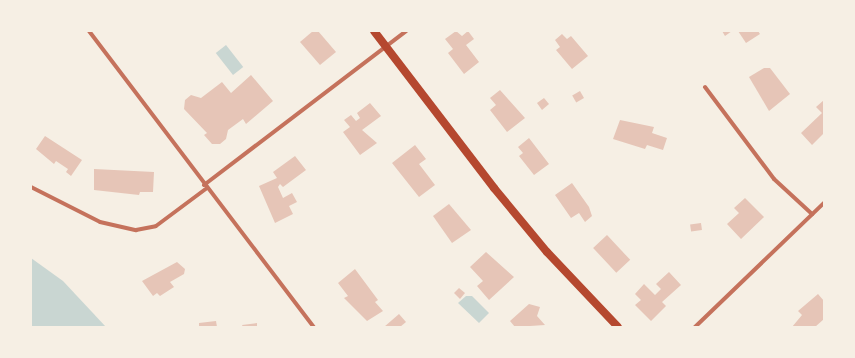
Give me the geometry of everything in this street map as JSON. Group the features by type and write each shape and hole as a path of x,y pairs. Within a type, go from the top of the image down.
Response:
{"main road":[{"path":"374,31 547,252 618,327"}],"street":[{"path":"90,31 314,327"},
{"path":"31,187 111,226 136,230 156,226 406,31"},
{"path":"705,87 774,179 812,214"},
{"path":"695,327 824,203"}],"shaded area":[{"path":"226,45 243,67 233,75 216,53"},
{"path":"31,258 63,281 106,327 31,327"},
{"path":"466,296 472,296 489,313 479,323 458,303"}],"building":[{"path":"313,31 318,31 336,52 320,65 300,42"},
{"path":"456,31 462,36 468,31 474,39 466,45 479,62 464,74 448,53 453,49 445,39"},
{"path":"722,31 732,31 725,36"},
{"path":"738,31 758,31 760,34 746,43"},
{"path":"562,34 567,39 571,36 588,56 572,69 556,50 560,47 555,40"},
{"path":"764,68 770,68 790,94 769,111 749,77"},
{"path":"251,75 273,101 246,124 243,119 228,130 226,139 220,144 212,144 204,135 207,133 184,109 185,100 191,95 201,98 222,82 231,93"},
{"path":"500,90 525,118 507,132 490,110 496,105 490,98"},
{"path":"580,91 584,98 576,102 572,96"},
{"path":"544,98 549,104 542,110 537,103"},
{"path":"824,100 824,133 812,145 801,133 822,113 816,107"},
{"path":"370,103 381,116 362,130 377,143 360,155 343,132 350,127 344,120 351,115 356,121 360,118 357,113"},
{"path":"620,120 654,127 652,133 667,138 663,150 647,145 645,149 613,139"},
{"path":"45,136 82,160 71,176 66,172 68,169 56,161 54,164 36,149"},
{"path":"529,138 549,164 534,175 519,156 523,153 518,147"},
{"path":"415,145 426,159 419,164 435,185 419,197 392,163"},
{"path":"295,156 306,170 283,187 280,184 278,187 283,198 292,193 297,202 289,206 293,214 275,223 259,186 277,178 273,172"},
{"path":"94,169 154,172 153,192 140,192 139,195 94,190"},
{"path":"572,183 589,207 592,216 585,222 579,213 571,218 555,195"},
{"path":"745,198 764,217 741,239 727,224 739,213 734,208"},
{"path":"449,204 471,230 452,243 433,216"},
{"path":"701,223 702,230 691,231 690,225"},
{"path":"607,235 630,260 616,273 593,248"},
{"path":"486,252 514,277 489,300 477,286 483,281 470,267"},
{"path":"177,262 185,269 184,274 170,282 174,287 160,296 157,293 153,296 142,281"},
{"path":"355,269 378,300 375,302 383,311 367,321 344,298 348,296 338,283"},
{"path":"669,272 681,285 662,302 666,306 651,321 635,305 641,300 635,294 644,284 655,295 661,289 656,284"},
{"path":"459,288 465,293 460,299 454,293"},
{"path":"818,294 824,301 824,319 815,327 792,327 802,315 798,311"},
{"path":"529,304 540,307 537,316 545,325 515,327 510,321"},
{"path":"399,314 406,322 400,327 384,327"},
{"path":"216,321 217,327 199,327 199,323"},
{"path":"257,323 257,327 243,327 242,325"}]}
